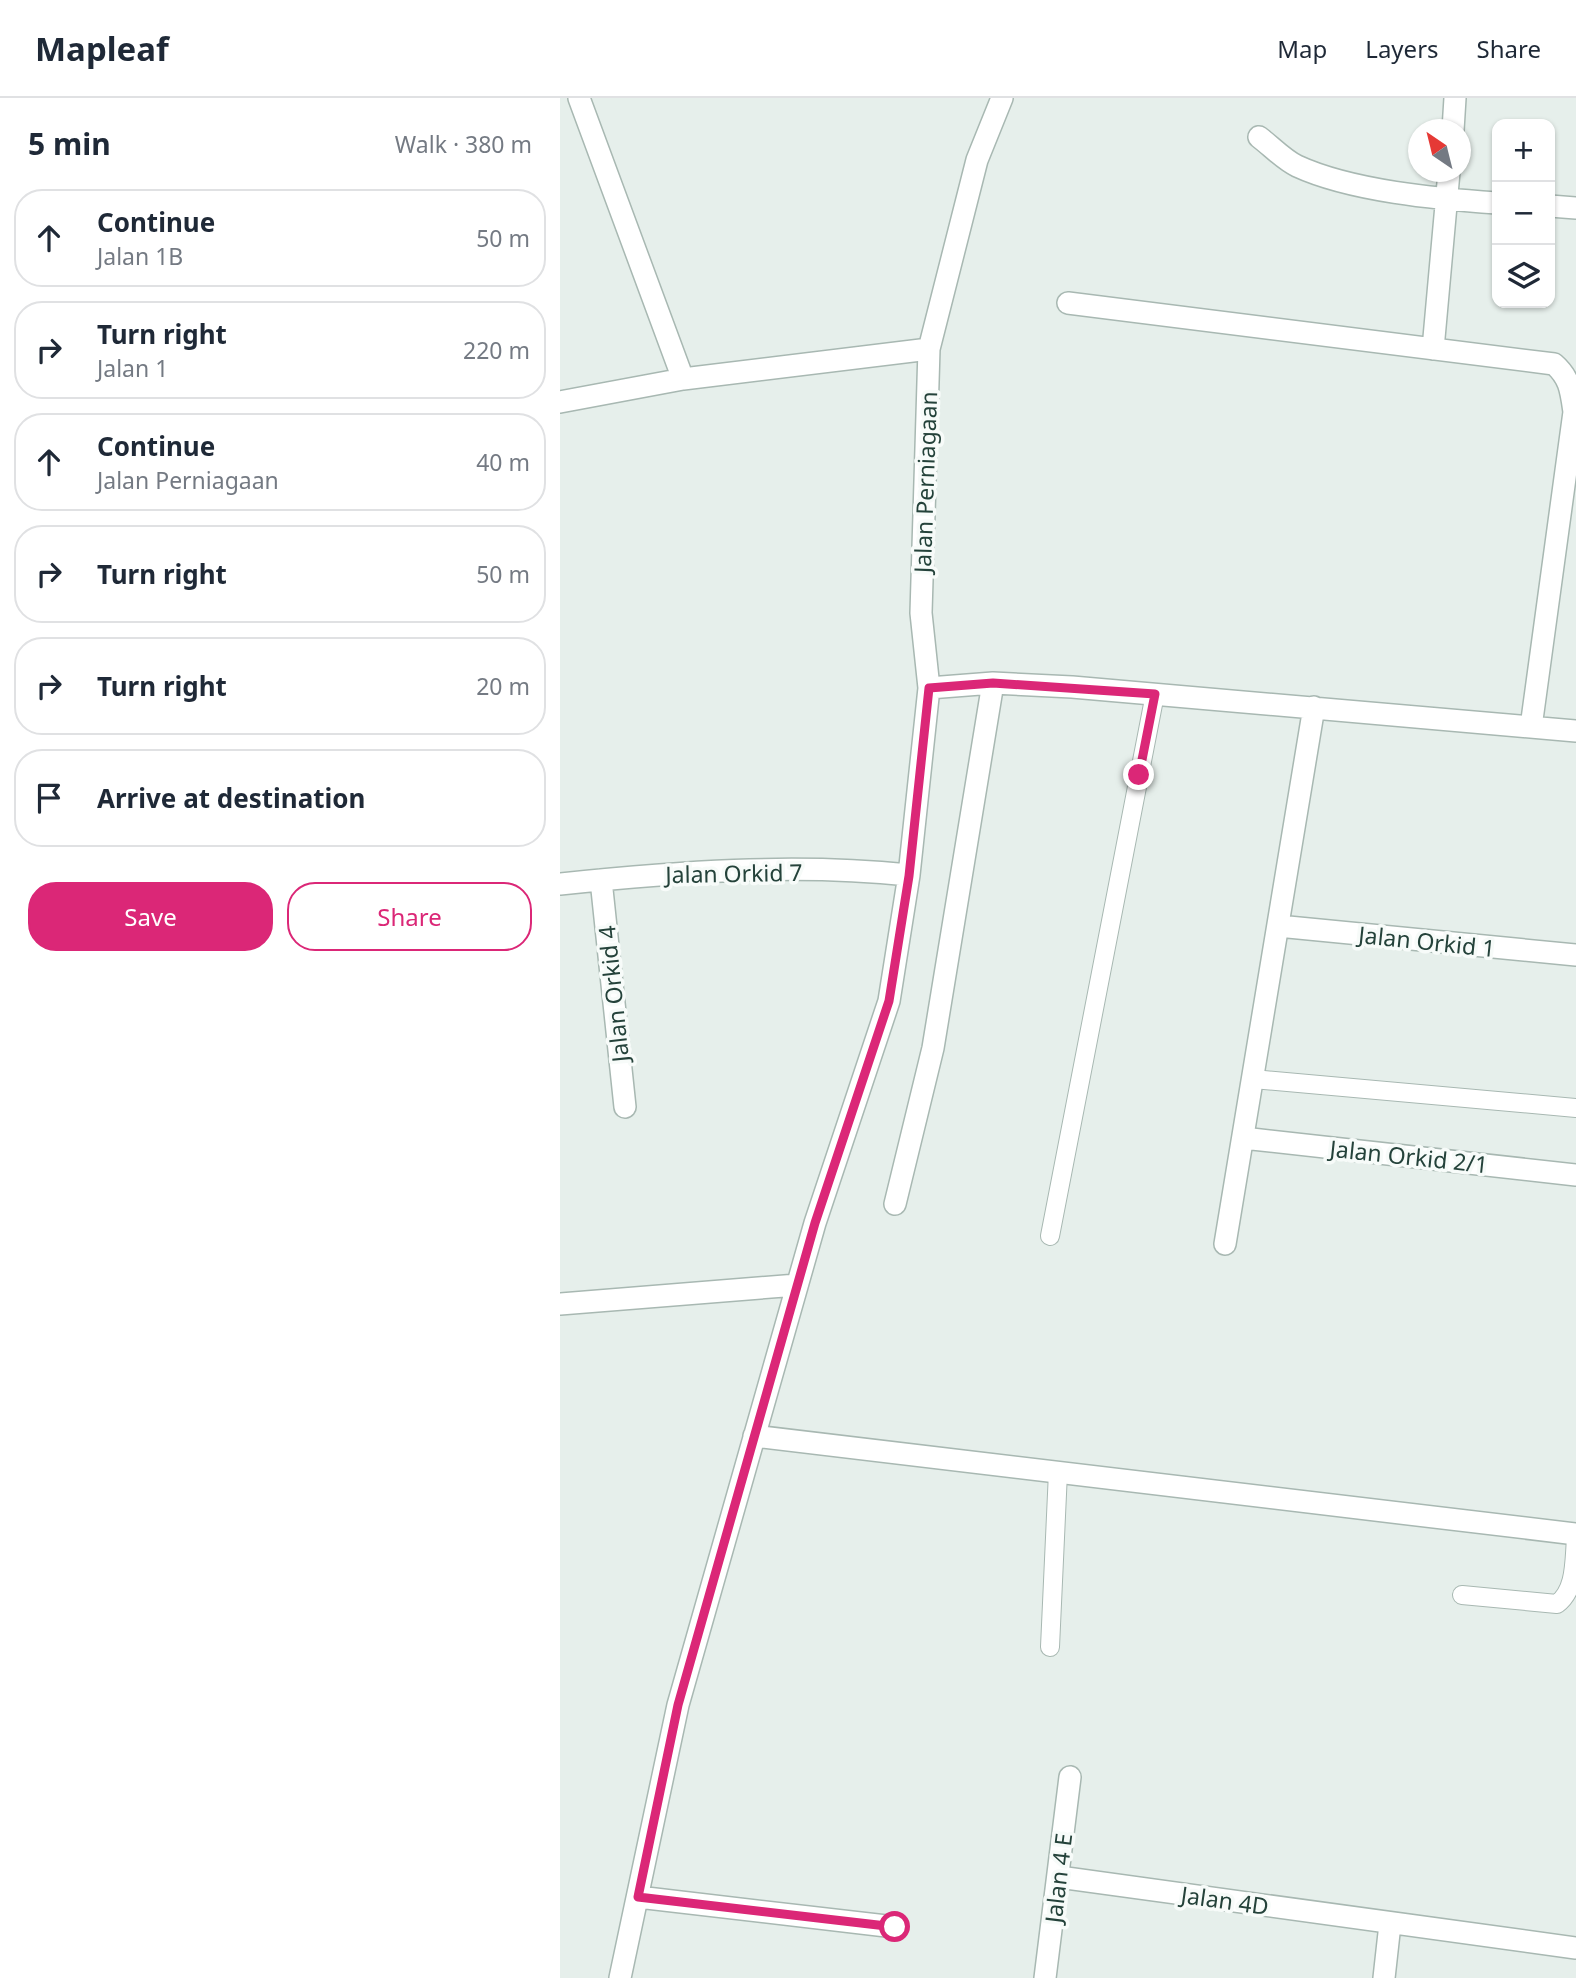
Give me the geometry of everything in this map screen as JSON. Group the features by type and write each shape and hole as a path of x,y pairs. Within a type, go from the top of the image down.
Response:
{"street":[{"path":"579,98 683,380"},
{"name":"Jalan Perniagaan","path":"620,1978 678,1705 797,1285 886,1013 909,876 929,688 921,613 929,349 977,160 1002,98"},
{"path":"1453,119 1455,98"},
{"path":"1259,136 1294,165 1312,172 1446,199 1492,203"},
{"path":"1433,349 1448,182"},
{"path":"1555,206 1576,208"},
{"path":"1068,303 1554,365 1565,373 1570,385 1574,412 1531,727"},
{"path":"560,402 683,380 929,349"},
{"path":"929,688 993,683 1155,694 1576,731"},
{"path":"895,1204 933,1048 993,683"},
{"path":"1225,1244 1314,708"},
{"name":"Jalan Orkid 7","path":"560,884 737,870 869,871 909,876"},
{"name":"Jalan Orkid 4","path":"601,880 625,1107"},
{"name":"Jalan Orkid 1","path":"1278,926 1576,955"},
{"name":"Jalan Orkid 2/1","path":"1243,1138 1576,1175"},
{"path":"560,1304 797,1285"},
{"path":"754,1436 1576,1537"},
{"name":"Jalan 4 E","path":"1045,1978 1070,1777"},
{"name":"Jalan 4D","path":"1059,1877 1576,1948"},
{"path":"638,1897 895,1927"},
{"path":"1384,1978 1390,1924"}],"lane":[{"path":"1050,1236 1155,694"},
{"path":"1253,1079 1576,1108"},
{"path":"1050,1647 1058,1472"},
{"path":"1462,1594 1557,1604 1567,1597 1576,1537"}],"route":[{"path":"895,1927 638,1897 678,1705 815,1223 889,1001 909,876 929,688 993,683 1155,694 1139,775"}]}
